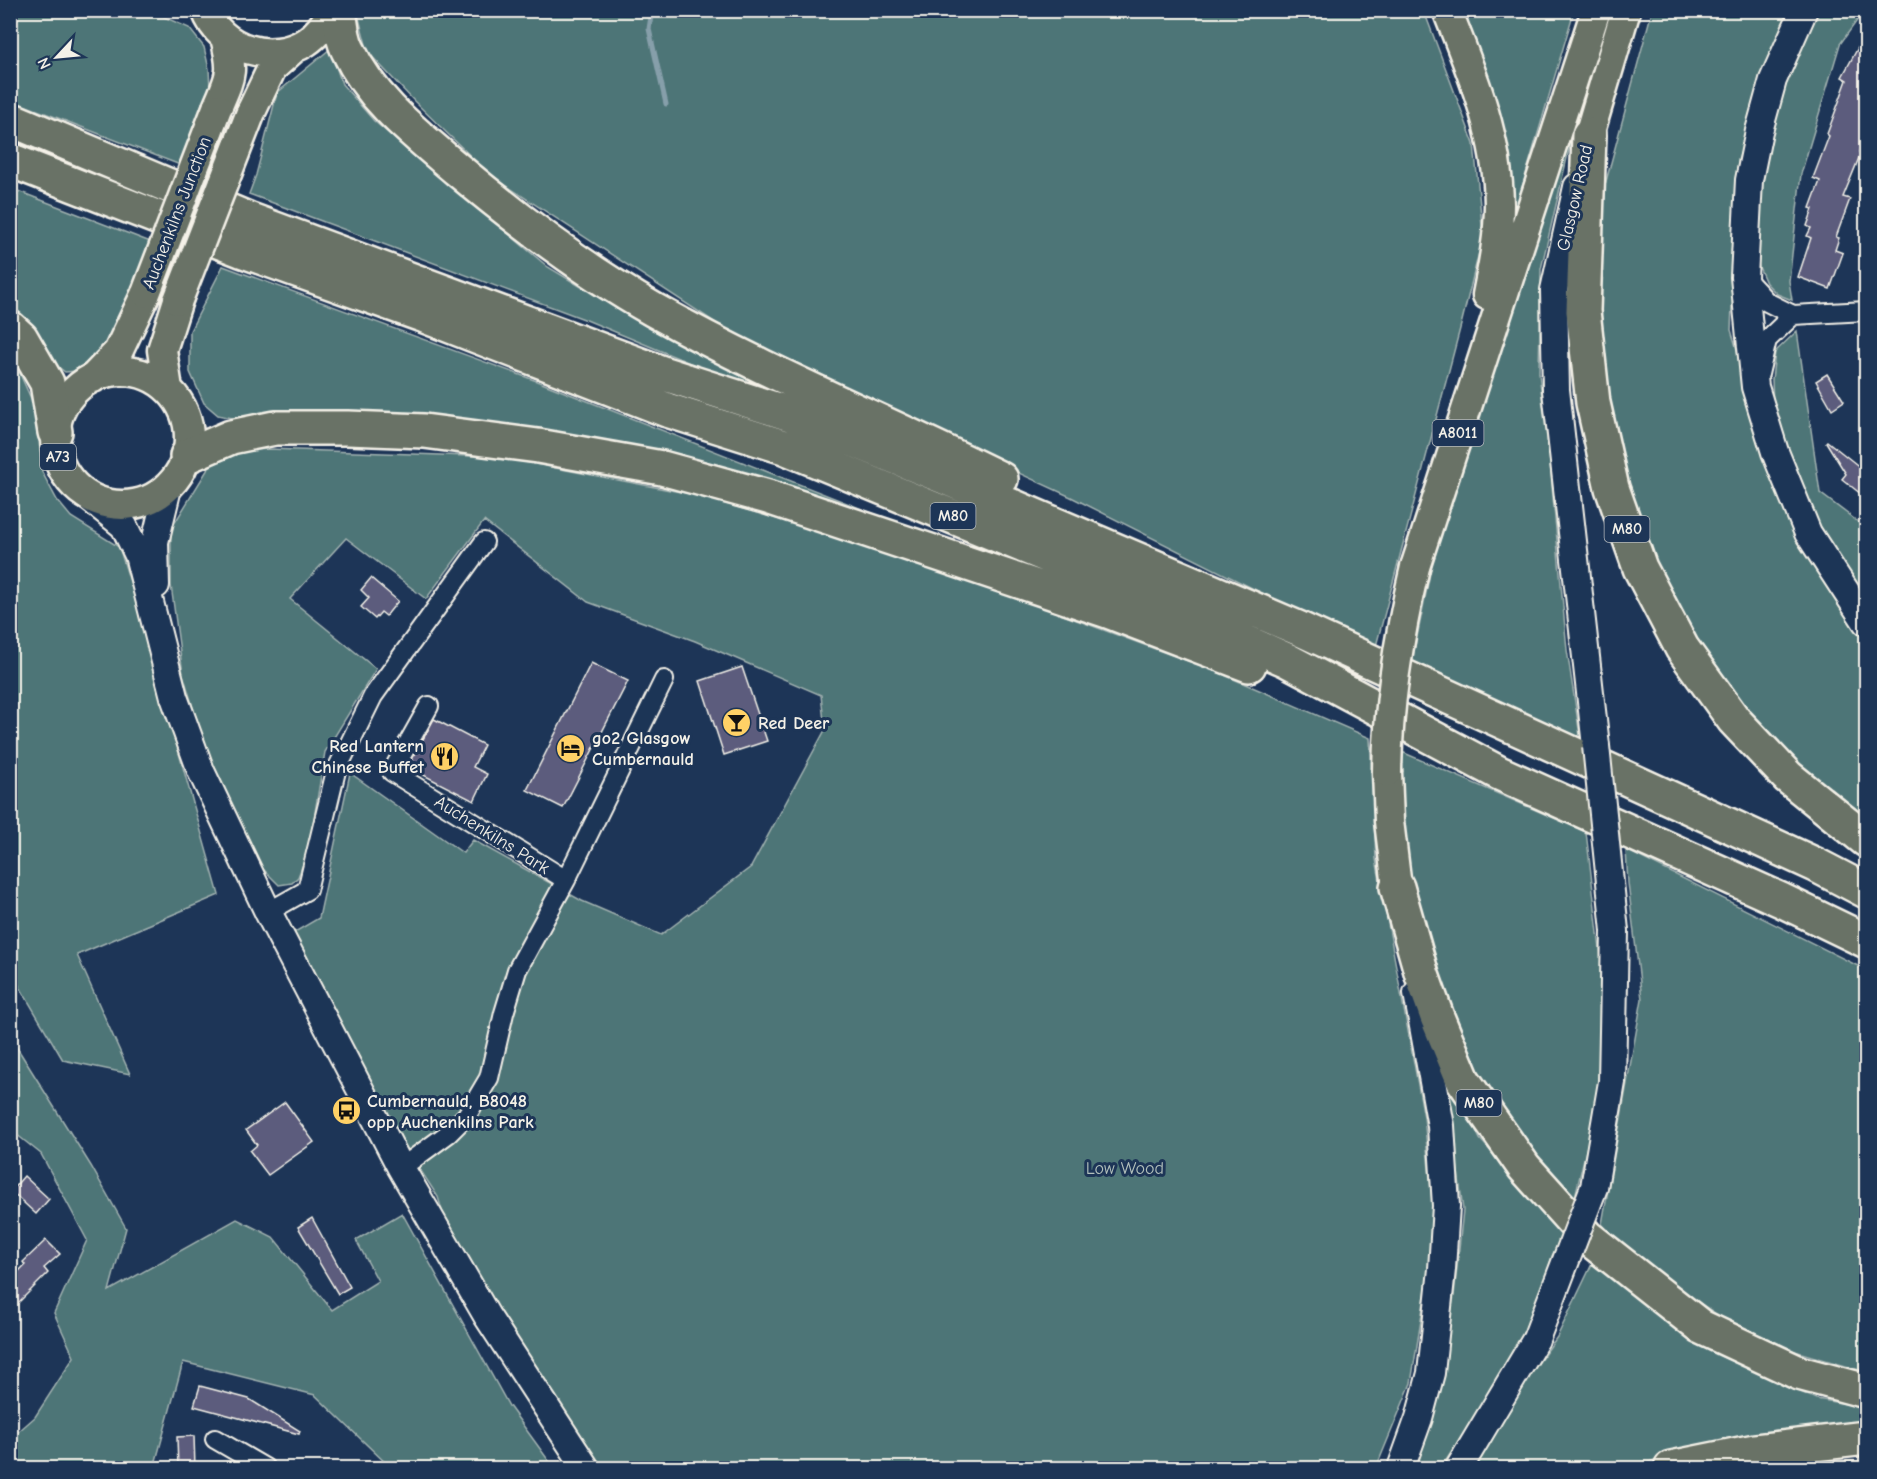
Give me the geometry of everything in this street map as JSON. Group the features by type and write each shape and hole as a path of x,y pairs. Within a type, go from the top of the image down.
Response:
{"highway":[{"path":"339,10 347,49 368,85 413,132 479,188 569,256 653,309 770,370 946,452 1300,629"},
{"name":"M80","path":"10,119 248,219 665,374 790,414 944,477 1300,629 1795,856 1866,891"},
{"name":"M80","path":"1589,135 1583,311 1593,402 1612,488 1640,568 1682,648 1734,720 1788,777 1866,840"},
{"name":"M80","path":"10,160 241,250 425,316 667,410 784,447 1116,584 1287,660 1499,773 1781,900 1866,941"},
{"path":"10,328 21,338 47,383 56,432"},
{"path":"187,456 231,437 275,428 348,428 435,432 538,446 662,468 768,497 1108,611 1271,674 1499,773"},
{"name":"M80","path":"1397,887 1422,975 1463,1080 1524,1167 1587,1237 1701,1327 1799,1372 1866,1391"},
{"path":"1671,1468 1755,1450 1866,1438"}],"main road":[{"name":"Auchenkilns Junction","path":"206,10 215,27 225,37 244,48 265,53 293,49 306,43 317,34 332,10"},
{"path":"1447,10 1475,80 1485,114 1497,170 1499,205 1493,264 1450,458"},
{"name":"A8011","path":"1397,887 1389,821 1388,738 1396,660 1415,567 1596,10"},
{"path":"1804,10 1773,80 1749,180 1744,277 1755,387 1774,452 1808,533 1866,622"},
{"name":"Glasgow Road","path":"1459,1468 1536,1339 1594,1187 1611,1082 1615,931 1556,390 1554,290 1589,135 1626,14"},
{"name":"Auchenkilns Junction","path":"93,378 112,372 132,372 151,378 168,389 179,403 187,420 189,438 187,456 180,473 168,488 150,500 129,505 107,504 87,496 73,484 62,468 56,451 56,432 61,410 74,391 93,378 118,352 146,293 231,76 231,62 225,37"},
{"name":"Auchenkilns Junction","path":"168,389 162,351 178,300 251,112 272,68 293,49"},
{"path":"156,622 155,542 168,488"},
{"path":"87,496 124,526 138,555 174,697 201,771 268,912 401,1168 488,1316 586,1468"},
{"path":"1397,887 1441,1126 1446,1206 1431,1373 1419,1418 1401,1468"}],"street":[{"path":"1744,277 1767,302 1792,315 1866,311"},
{"path":"1755,387 1767,340 1792,315"},
{"path":"268,912 307,890 336,771 373,696 484,542"},
{"name":"Auchenkilns Park","path":"401,1168 449,1133 468,1115 489,1078 504,1013 518,970 566,880 664,680"},
{"name":"Auchenkilns Park","path":"429,706 392,772 566,880"},
{"path":"215,1439 241,1462 265,1468"}],"green space":[{"path":"10,11 102,17 162,16 189,28 204,47 209,69 210,89 183,166 11,100"},
{"path":"357,11 1424,11 1474,144 1483,236 1375,650 1071,497 771,359 490,175 414,101 368,52"},
{"path":"1450,11 1574,11 1513,218 1504,215"},
{"path":"1652,11 1791,11 1738,160 1731,330 1785,509 1799,539 1866,640 1866,828 1761,736 1676,618 1628,511 1608,427 1595,288 1605,185"},
{"path":"1817,11 1864,11 1840,44 1801,174 1789,281 1792,300 1777,294 1766,283 1756,260 1757,194 1771,130 1801,38"},
{"path":"330,49 342,84 374,121 548,267 651,329 798,401 796,407 584,319 249,194 277,93"},
{"path":"1562,140 1570,145 1541,269 1539,373 1567,650 1582,749 1411,666 1441,520"},
{"path":"10,188 153,243 128,307 100,357 77,371 65,372 52,362 11,318"},
{"path":"223,266 534,380 951,544 741,484 328,416 232,418 218,415 204,403 190,372 190,331"},
{"path":"1797,331 1820,493 1866,528 1866,600 1831,550 1793,468 1773,405 1772,380 1775,352"},
{"path":"10,366 20,374 37,412 42,472 57,500 71,517 119,547 219,895 77,955 130,1074 63,1060 11,972"},
{"name":"Low Wood","path":"268,449 498,457 696,495 908,558 1215,671 1370,738 1376,859 1424,1117 1435,1232 1411,1383 1376,1468 602,1468 487,1300 444,1217 438,1197 408,1151 293,933 319,918 350,773 463,853 473,840 582,901 661,935 751,867 825,730 821,695 695,641 588,602 484,521 426,599 346,538 290,599 376,669 325,752 309,848 298,877 292,883 279,885 260,866 214,777 183,674 171,585 171,529 209,467 231,452"},
{"path":"1402,752 1586,832 1603,975 1598,1099 1574,1201 1512,1132 1460,1047 1407,885 1400,784"},
{"path":"1626,850 1866,970 1866,1372 1754,1339 1645,1267 1602,1224 1642,999"},
{"path":"11,1038 91,1166 126,1228 109,1291 237,1219 273,1237 332,1310 378,1281 356,1240 402,1213 509,1406 554,1468 391,1468 315,1395 183,1362 154,1468 11,1468 11,1438 35,1417 74,1357 54,1313 87,1240 41,1154 11,1130"},
{"path":"1444,1062 1480,1139 1563,1233 1552,1256 1534,1316 1487,1398 1441,1468 1409,1468 1435,1403 1454,1296 1463,1210"},
{"path":"1592,1264 1718,1355 1816,1399 1866,1407 1866,1425 1809,1428 1657,1459 1633,1468 1468,1468 1509,1404 1557,1337"},
{"path":"1866,1461 1866,1468 1749,1468 1784,1463"}],"building":[{"path":"1866,33 1866,126 1859,152 1861,153 1843,197 1850,199 1836,237 1839,238 1835,250 1843,253 1830,289 1798,277 1811,238 1807,236 1811,228 1807,226 1813,209 1810,208 1820,181 1813,178 1847,80 1842,77"},
{"path":"1827,374 1844,401 1832,409 1816,381"},
{"path":"1827,441 1866,472 1866,498 1842,479 1846,474"},
{"path":"371,578 398,601 386,616 381,612 375,619 361,607 369,598 361,590"},
{"name":"go2 Glasgow Cumbernauld","path":"591,663 628,681 563,808 527,790"},
{"name":"Red Deer","path":"742,667 767,741 724,755 700,681"},
{"name":"Red Lantern Chinese Buffet","path":"434,719 484,745 473,767 487,774 474,801 408,767"},
{"path":"285,1102 314,1142 268,1175 250,1151 257,1145 246,1130"},
{"path":"24,1176 49,1199 36,1214 11,1191"},
{"path":"312,1218 350,1287 338,1294 298,1227"},
{"path":"46,1240 60,1254 44,1268 48,1273 10,1311 10,1280 25,1265 23,1262"},
{"path":"200,1386 249,1399 300,1431 299,1434 194,1406"},
{"path":"194,1436 195,1468 178,1468 177,1437"}],"waterway":[{"path":"652,10 649,29 666,104"}],"place":[{"name":"Red Deer","path":"737,723"},
{"name":"go2 Glasgow Cumbernauld","path":"571,748"},
{"name":"Red Lantern Chinese Buffet","path":"445,756"},
{"name":"Cumbernauld, B8048 opp Auchenkilns Park","path":"346,1111"}]}
